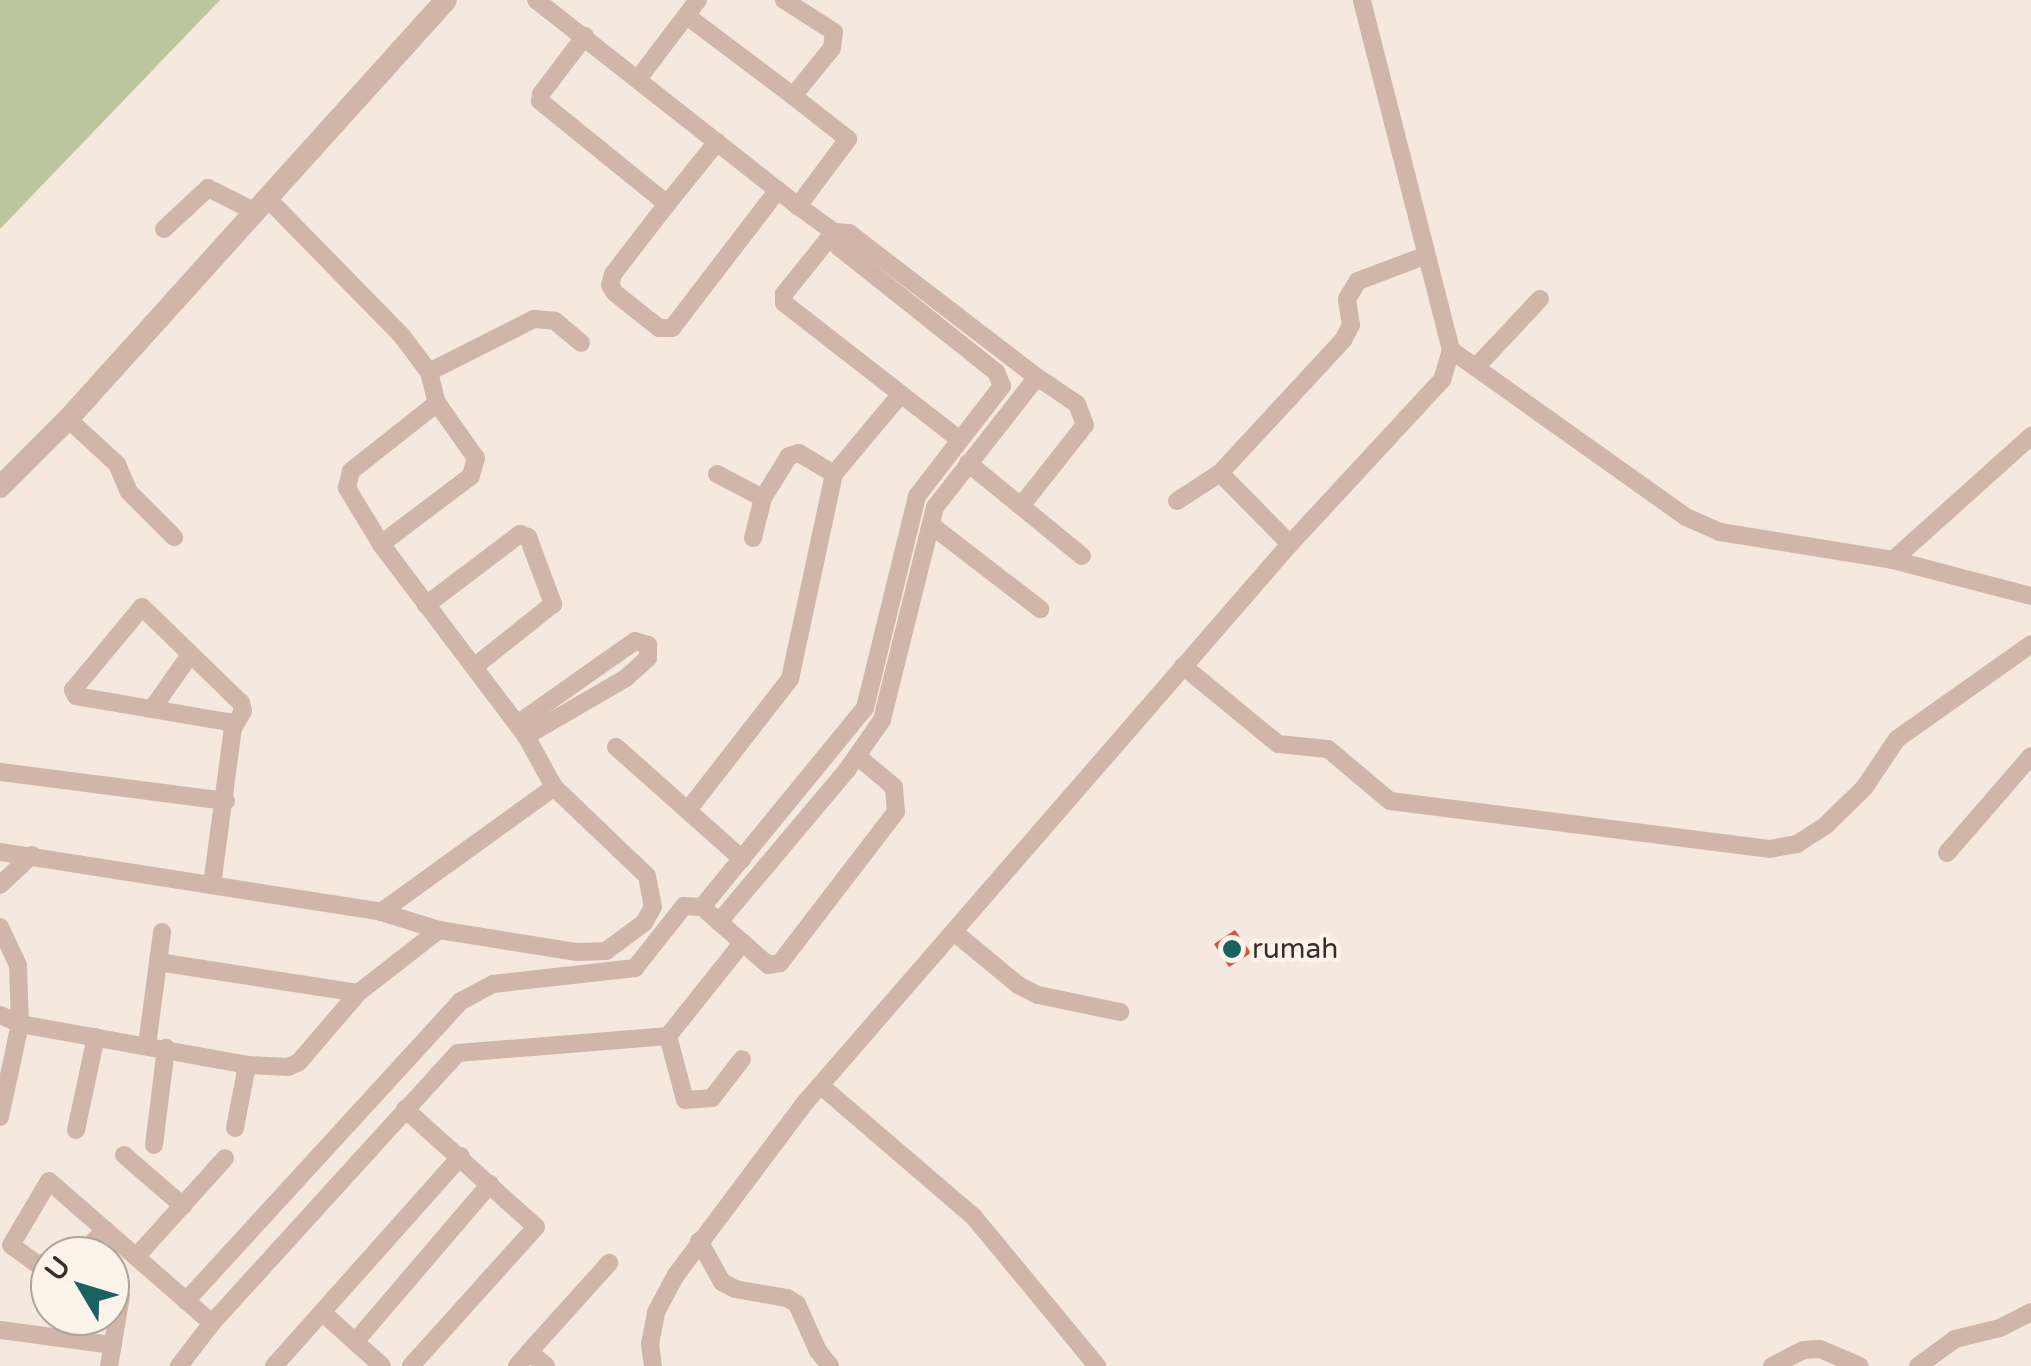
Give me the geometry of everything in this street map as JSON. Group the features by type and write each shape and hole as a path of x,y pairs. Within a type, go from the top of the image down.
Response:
{"street":[{"path":"0,487 68,419 446,0"},
{"path":"536,0 798,206 834,232 849,233 1081,408 1084,425 1021,506"},
{"path":"638,79 698,0"},
{"path":"784,0 831,28 835,38 793,96"},
{"path":"653,1366 650,1344 656,1312 699,1241 820,1085 1290,544 1442,380 1451,350 1424,256 1362,0"},
{"path":"687,16 848,139 798,206"},
{"path":"585,36 540,94 540,100 667,204"},
{"path":"717,142 610,280 615,293 663,330 675,325 778,190"},
{"path":"164,229 208,188 262,206 368,300 430,372 437,403 476,458 477,467 472,476 381,544"},
{"path":"834,232 784,294 784,303 960,440"},
{"path":"719,922 852,763 882,720 938,484 960,440 1000,390 1000,376 839,247 834,232"},
{"path":"1178,501 1220,473 1343,340 1351,326 1350,289 1358,281 1424,256"},
{"path":"1477,366 1540,299"},
{"path":"430,372 534,319 555,321 581,343"},
{"path":"1451,350 1686,517 1744,538 1893,560 2031,596"},
{"path":"702,907 865,708 918,496 968,462 1038,377"},
{"path":"688,810 790,679 834,474 901,394"},
{"path":"0,852 381,912 439,930 576,952 606,951 644,922 652,907 647,876 554,787 521,730 381,544 346,488 346,478 437,403"},
{"path":"68,419 117,464 129,492 174,537"},
{"path":"1893,560 2031,436"},
{"path":"752,538 763,498 788,456 798,453 834,474"},
{"path":"968,462 1082,556"},
{"path":"1220,473 1290,544"},
{"path":"718,474 763,498"},
{"path":"931,525 1040,609"},
{"path":"426,605 520,534 528,537 553,604 474,667"},
{"path":"212,885 234,728 243,711 241,703 142,607 75,685 76,696 228,722 234,728"},
{"path":"636,641 648,645 643,665 598,694 521,730 586,675 636,641"},
{"path":"1183,666 1278,744 1328,749 1390,801 1770,850 1798,844 1826,825 1864,788 1906,731 2031,644"},
{"path":"152,709 190,655"},
{"path":"586,675 598,694"},
{"path":"616,747 742,859"},
{"path":"186,1300 460,1000 492,984 635,968 684,906 702,907 768,965 780,963 893,820 897,804 894,787 828,754"},
{"path":"1948,853 2031,756"},
{"path":"0,772 226,801"},
{"path":"381,912 554,787"},
{"path":"0,885 32,855"},
{"path":"0,927 18,965 20,1024 0,1117"},
{"path":"0,1016 20,1024 247,1065 288,1068 300,1062 358,993 439,930"},
{"path":"147,1045 162,932"},
{"path":"954,932 1018,985 1038,996 1120,1012"},
{"path":"178,1366 212,1323 458,1053 668,1036 742,942"},
{"path":"158,962 358,993"},
{"path":"0,988 18,976"},
{"path":"433,1030 458,1053"},
{"path":"76,1130 96,1036"},
{"path":"668,1036 686,1100 712,1098 742,1059"},
{"path":"154,1145 166,1048"},
{"path":"235,1128 247,1065"},
{"path":"820,1085 973,1216 1098,1366"},
{"path":"405,1108 536,1227 411,1366"},
{"path":"124,1156 182,1206"},
{"path":"274,1366 461,1156"},
{"path":"136,1257 225,1158"},
{"path":"30,1258 11,1245 49,1181 212,1323"},
{"path":"355,1342 490,1184"},
{"path":"268,1212 293,1233"},
{"path":"99,1236 105,1230"},
{"path":"699,1241 722,1282 735,1289 787,1298 798,1304 818,1351 830,1366"},
{"path":"546,1366 523,1359 609,1263"},
{"path":"323,1312 382,1366"},
{"path":"1918,1366 1955,1339 2000,1328 2031,1312"},
{"path":"0,1330 113,1345"},
{"path":"110,1366 114,1336"},
{"path":"1772,1366 1803,1350 1820,1349 1860,1366"}],"green space":[{"path":"0,0 220,0 0,229"}],"building":[{"name":"rumah","path":"1235,930 1251,953 1229,967 1214,944"}],"place":[{"name":"rumah","path":"1232,949"}]}
